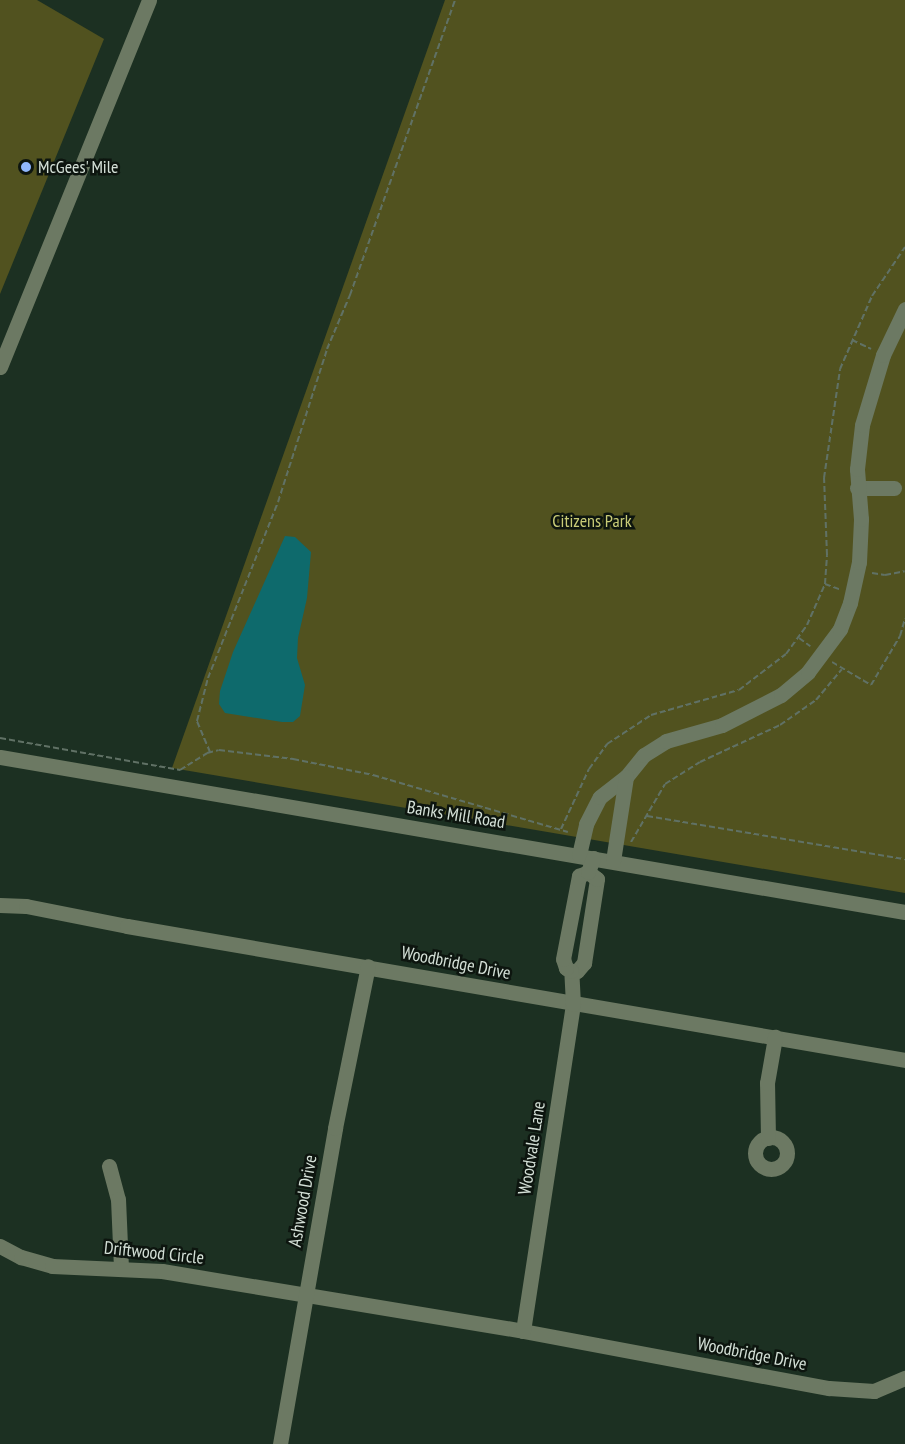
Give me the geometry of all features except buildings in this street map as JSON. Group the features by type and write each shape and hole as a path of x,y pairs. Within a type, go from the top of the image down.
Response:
{"street":[{"path":"0,367 149,0"},
{"path":"587,862 583,838 600,797 626,777 644,755 666,741 723,725 762,707 795,684 823,655 847,613 857,571 861,540 857,488 861,425 883,355 905,309"},
{"path":"857,488 894,488"},
{"name":"Banks Mill Road","path":"0,757 587,862 614,854 905,912"},
{"path":"614,854 626,777"},
{"name":"Woodvale Lane","path":"523,1331 573,1004 571,971 566,968 563,959 579,876 587,862"},
{"name":"Woodbridge Drive","path":"0,905 26,906 126,926 905,1060"},
{"name":"Ashwood Drive","path":"280,1444 337,1117 368,966"},
{"path":"768,1138 767,1083 775,1037"},
{"path":"109,1166 118,1199 121,1267"},
{"name":"Driftwood Circle","path":"0,1246 21,1257 52,1266 121,1267 162,1271 307,1294"},
{"name":"Woodbridge Drive","path":"307,1294 523,1331 829,1388 874,1391 905,1378"}],"path":[{"path":"210,752 197,721 208,678 278,502 327,349 354,284 455,0"},
{"path":"561,829 589,769 607,744 651,716 739,690 786,654 799,638 825,584 827,555 824,478 827,444 840,369 872,296 905,247"},
{"path":"852,340 883,355"},
{"path":"857,571 885,575 905,571"},
{"path":"799,638 842,669 871,685 900,636 905,619"},
{"path":"614,854 625,849 638,835 665,784 700,762 780,725 816,700 842,669"},
{"path":"0,738 180,770 210,752 219,750 293,759 373,775 561,829 583,838"},
{"path":"647,816 905,859"}],"green space":[{"name":"McGees' Mile","path":"0,0 37,0 104,39 0,294"},
{"name":"Citizens Park","path":"445,0 905,0 905,893 172,768"}],"water":[{"path":"285,536 295,537 311,552 307,598 298,638 297,658 305,685 300,716 293,722 282,722 225,713 219,704 220,691 233,652"}],"place":[{"name":"McGees' Mile","path":"26,167"}]}
